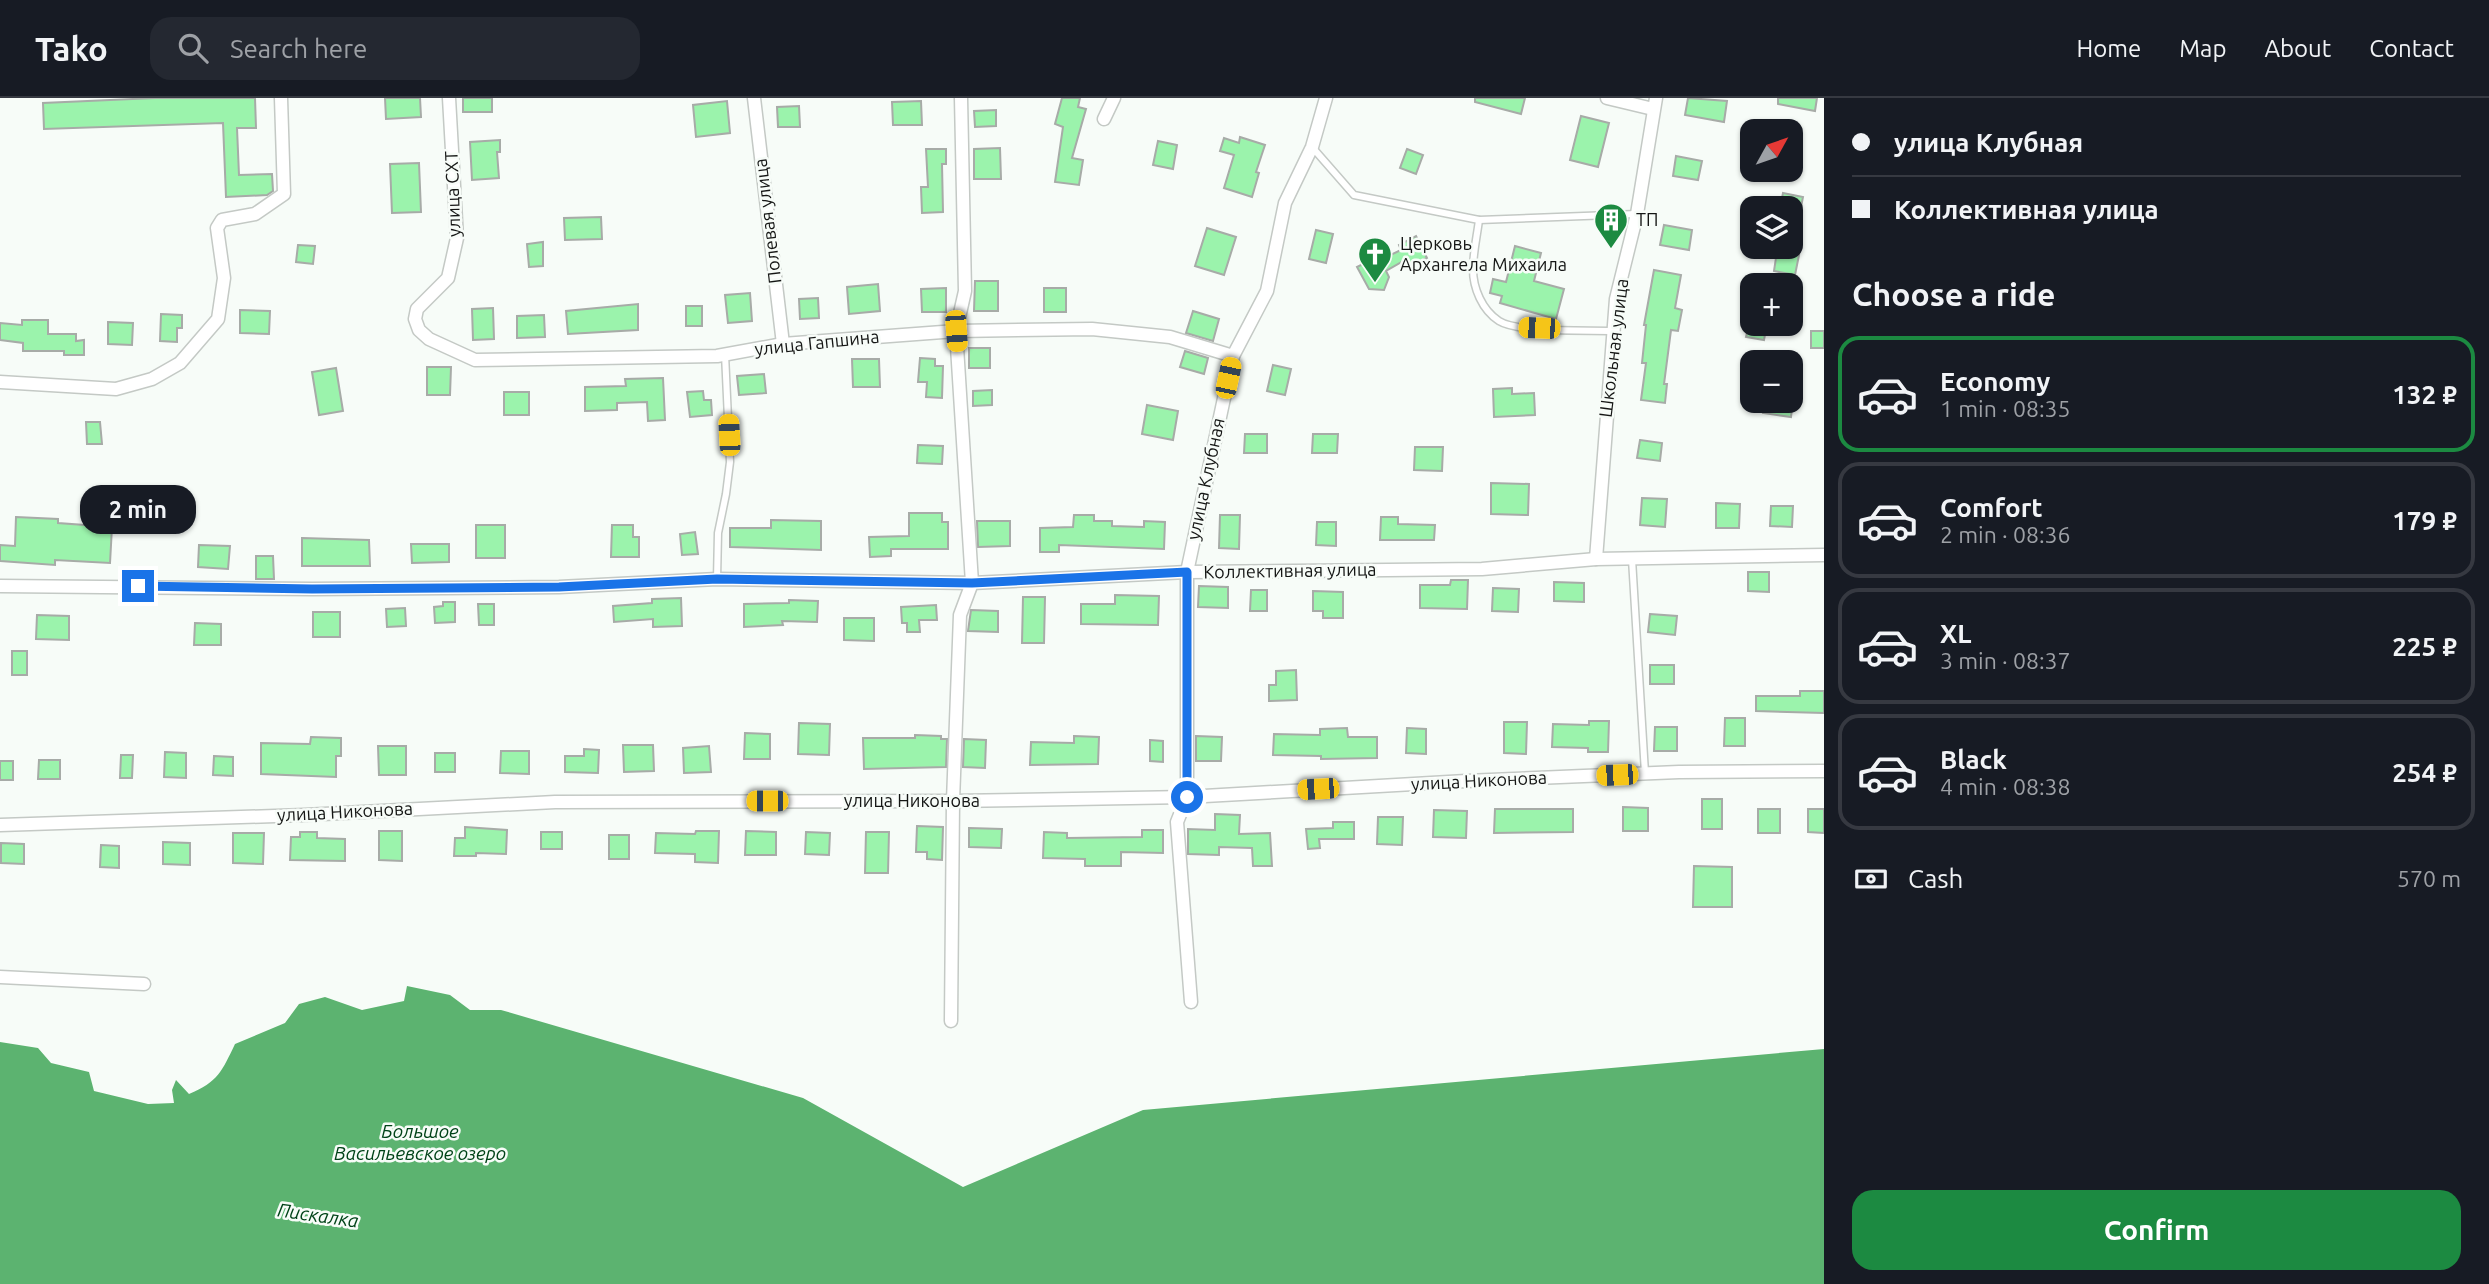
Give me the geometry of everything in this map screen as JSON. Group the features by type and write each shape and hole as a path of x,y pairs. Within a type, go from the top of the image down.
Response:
{"street":[{"path":"0,382 116,389 152,379 180,363 218,319 224,278 217,228 222,220 255,214 284,194 281,98"},
{"name":"улица СХТ","path":"415,319 417,309 448,278 457,238 449,98"},
{"name":"Полевая улица","path":"754,98 783,344"},
{"path":"951,1021 953,801 960,615 972,583 956,331 965,291 961,98"},
{"path":"1104,119 1114,98"},
{"name":"улица Клубная","path":"1191,1002 1177,822 1187,797 1187,572 1233,356 1267,290 1285,203 1312,147 1326,98"},
{"path":"1607,98 1654,104"},
{"name":"Школьная улица","path":"1597,559 1616,299 1637,214 1654,104"},
{"name":"улица Гапшина","path":"415,319 419,330 429,339 475,360 725,354 783,344 956,331 1092,329 1170,337 1233,356"},
{"name":"Коллективная улица","path":"0,586 312,589 559,587 717,579 972,583 1187,572 1482,569 1597,559 1824,555"},
{"name":"улица Никонова","path":"0,825 304,815 555,802 953,801 1187,797 1459,781 1824,771"},
{"path":"0,977 144,984"}],"lane":[{"path":"1312,147 1354,195 1479,220 1637,214"},
{"path":"1479,220 1473,269 1476,290 1485,307 1498,320 1514,327 1613,331"},
{"path":"717,579 718,534 730,462 725,354"},
{"path":"1632,559 1645,774"}],"water":[{"name":"Большое Васильевское озеро","path":"407,986 450,995 470,1010 501,1010 803,1098 963,1187 1143,1110 1824,1049 1824,1284 0,1284 0,1042 38,1048 51,1063 89,1072 94,1091 148,1104 174,1103 172,1090 176,1080 189,1094 207,1085 222,1069 235,1044 285,1023 299,1004 325,997 362,1010 404,1001"}],"building":[{"path":"155,98 255,98 256,128 237,128 239,175 272,174 273,191 267,195 226,197 223,123 44,129 43,103"},
{"path":"385,98 420,98 421,117 386,119"},
{"path":"463,98 492,98 492,112 463,112"},
{"path":"1062,98 1080,98 1078,107 1086,109 1072,158 1083,160 1079,185 1055,182 1063,127 1055,124"},
{"path":"1475,98 1525,98 1521,114 1475,102"},
{"path":"1688,98 1727,101 1724,122 1685,115"},
{"path":"1778,98 1817,98 1815,111 1778,104"},
{"path":"727,101 730,133 696,137 693,105"},
{"path":"921,101 922,125 893,125 892,102"},
{"path":"799,106 800,127 778,127 777,107"},
{"path":"996,110 996,126 975,127 974,111"},
{"path":"1581,116 1609,123 1598,167 1570,160"},
{"path":"1240,137 1265,145 1256,172 1259,173 1252,197 1224,188 1234,155 1220,151 1224,138 1239,143"},
{"path":"500,140 500,152 497,152 499,178 472,180 470,142"},
{"path":"1158,141 1177,145 1173,169 1153,165"},
{"path":"1000,148 1001,179 974,179 974,149"},
{"path":"926,149 946,149 946,164 942,164 943,212 922,213 921,187 928,187"},
{"path":"1407,149 1423,155 1416,174 1400,168"},
{"path":"1676,156 1702,161 1698,180 1673,176"},
{"path":"419,163 421,212 392,213 390,164"},
{"path":"601,217 602,239 565,240 564,218"},
{"path":"1664,225 1692,230 1689,250 1660,245"},
{"path":"1207,228 1236,237 1224,275 1195,266"},
{"path":"1316,230 1333,234 1326,263 1309,259"},
{"path":"1416,236 1427,258 1410,266 1407,259 1386,271 1389,277 1384,290 1369,289 1357,267 1377,257 1380,260 1401,250 1399,245"},
{"path":"543,242 543,266 529,267 527,244"},
{"path":"298,245 315,246 313,264 296,262"},
{"path":"1515,246 1541,253 1534,281 1564,289 1556,319 1500,303 1502,296 1490,293 1493,279 1506,282"},
{"path":"1776,259 1798,259 1795,273 1774,271"},
{"path":"1654,270 1681,275 1675,308 1682,310 1678,331 1671,330 1664,384 1667,384 1665,403 1641,400 1646,363 1642,363 1644,325"},
{"path":"975,281 998,281 998,311 974,311"},
{"path":"878,284 880,311 849,314 847,287"},
{"path":"946,288 946,312 922,312 921,289"},
{"path":"1044,288 1066,288 1066,312 1044,312"},
{"path":"750,293 752,321 728,323 725,295"},
{"path":"818,298 819,318 800,319 799,299"},
{"path":"638,304 638,330 568,334 566,311"},
{"path":"686,306 702,306 702,326 686,326"},
{"path":"493,308 494,339 473,340 472,309"},
{"path":"240,310 270,311 269,334 240,333"},
{"path":"1193,311 1219,319 1213,341 1186,333"},
{"path":"161,314 182,315 182,328 177,328 177,342 160,341"},
{"path":"544,315 545,337 517,338 517,316"},
{"path":"22,320 48,320 48,334 76,334 76,341 84,340 84,355 64,355 64,351 23,351 23,343 0,340 0,323 22,325"},
{"path":"108,322 133,323 132,345 108,344"},
{"path":"1811,331 1824,331 1824,348 1811,348"},
{"path":"1746,336 1765,336 1764,340"},
{"path":"969,348 990,348 990,368 969,368"},
{"path":"1185,351 1208,358 1204,374 1180,367"},
{"path":"920,358 935,359 935,366 943,366 942,398 926,397 927,382 918,382"},
{"path":"852,359 879,359 880,387 853,387"},
{"path":"1273,365 1291,369 1285,395 1267,391"},
{"path":"427,367 451,367 450,395 427,395"},
{"path":"336,368 343,411 319,415 312,372"},
{"path":"764,374 766,393 739,395 737,376"},
{"path":"663,378 665,420 648,421 647,402 617,403 617,410 585,411 585,387 626,386 625,379"},
{"path":"1512,388 1512,394 1534,393 1535,415 1494,417 1493,389"},
{"path":"992,390 992,405 973,406 973,391"},
{"path":"703,391 704,400 711,400 712,415 690,417 687,392"},
{"path":"504,392 529,392 529,415 504,415"},
{"path":"1147,405 1178,411 1173,440 1142,434"},
{"path":"1763,413 1792,413 1791,417"},
{"path":"86,422 100,422 102,444 87,444"},
{"path":"1245,434 1267,434 1267,453 1244,453"},
{"path":"1313,434 1338,434 1337,453 1312,453"},
{"path":"1640,440 1662,443 1660,461 1637,458"},
{"path":"918,445 943,446 942,464 917,463"},
{"path":"1415,447 1443,447 1442,471 1414,470"},
{"path":"1491,483 1529,484 1528,515 1491,514"},
{"path":"1642,498 1667,499 1665,527 1640,525"},
{"path":"1716,503 1740,504 1739,528 1716,528"},
{"path":"1771,506 1793,506 1792,527 1770,526"},
{"path":"909,513 942,513 942,522 948,522 948,549 891,549 891,556 870,557 869,537 909,536"},
{"path":"1074,515 1094,515 1094,521 1112,521 1112,526 1144,527 1144,521 1165,522 1164,549 1059,545 1059,552 1040,552 1040,528 1073,527"},
{"path":"1220,515 1240,515 1239,549 1219,548"},
{"path":"16,517 58,519 58,523 112,527 110,563 55,560 55,565 0,561 0,545 15,546"},
{"path":"1381,517 1398,517 1398,524 1435,525 1434,540 1380,540"},
{"path":"771,520 821,521 821,550 730,547 730,528 771,528"},
{"path":"977,521 1010,521 1010,546 978,547"},
{"path":"1317,522 1336,522 1336,546 1316,545"},
{"path":"476,525 505,525 505,558 476,558"},
{"path":"612,525 633,525 633,537 639,537 639,557 611,557"},
{"path":"695,532 698,554 682,555 680,534"},
{"path":"302,538 369,540 370,566 302,566"},
{"path":"411,544 449,544 449,562 412,563"},
{"path":"199,545 230,546 228,569 198,567"},
{"path":"256,556 273,556 274,579 256,579"},
{"path":"1748,572 1769,572 1769,592 1748,591"},
{"path":"1451,580 1468,580 1467,609 1420,608 1420,585 1450,585"},
{"path":"1554,582 1584,583 1584,602 1554,601"},
{"path":"1199,586 1228,587 1228,608 1198,607"},
{"path":"1493,588 1519,589 1518,612 1492,611"},
{"path":"1251,590 1267,590 1267,611 1250,611"},
{"path":"1313,591 1343,592 1343,618 1323,618 1323,611 1313,611"},
{"path":"1115,595 1159,596 1158,625 1081,624 1081,604 1115,604"},
{"path":"1023,597 1045,597 1044,643 1022,643"},
{"path":"681,598 682,626 653,627 653,619 614,622 613,606 652,603 652,599"},
{"path":"789,600 818,601 817,622 782,621 783,625 744,627 744,604 789,603"},
{"path":"443,602 455,602 455,622 435,623 434,607 443,606"},
{"path":"478,604 494,604 494,625 479,625"},
{"path":"936,605 937,620 919,620 920,632 907,632 907,623 902,623 901,607"},
{"path":"405,608 406,626 387,627 386,609"},
{"path":"971,610 998,611 998,632 968,631"},
{"path":"313,612 340,612 340,637 313,637"},
{"path":"1650,614 1677,616 1675,635 1648,632"},
{"path":"37,615 69,616 69,640 36,639"},
{"path":"844,618 874,618 874,641 844,640"},
{"path":"195,623 221,624 221,645 194,645"},
{"path":"12,651 27,651 27,675 12,675"},
{"path":"1650,665 1674,665 1674,684 1650,684"},
{"path":"1296,670 1297,700 1269,701 1269,685 1276,685 1276,671"},
{"path":"1800,691 1824,691 1824,713 1756,711 1756,696 1800,696"},
{"path":"1725,718 1745,718 1745,746 1724,746"},
{"path":"1589,721 1609,721 1608,752 1588,752 1588,748 1552,747 1553,724 1589,725"},
{"path":"1504,722 1527,722 1526,754 1504,753"},
{"path":"799,723 830,724 829,755 798,754"},
{"path":"1655,727 1677,727 1677,751 1654,751"},
{"path":"1347,728 1348,737 1377,737 1377,758 1321,759 1321,756 1273,755 1274,734 1320,735 1320,729"},
{"path":"1407,728 1426,729 1426,754 1406,753"},
{"path":"745,733 770,734 770,759 744,759"},
{"path":"915,735 941,736 941,739 947,739 946,767 864,769 863,738 915,738"},
{"path":"1074,736 1099,737 1098,764 1030,765 1031,742 1074,743"},
{"path":"1196,736 1222,737 1221,761 1196,761"},
{"path":"311,737 341,738 341,756 336,756 336,777 261,774 261,743 310,744"},
{"path":"964,739 986,740 985,768 963,767"},
{"path":"1150,740 1163,741 1163,762 1150,761"},
{"path":"623,745 653,745 654,771 624,772"},
{"path":"378,746 406,746 406,775 379,775"},
{"path":"709,746 711,772 684,773 683,748"},
{"path":"584,749 599,750 598,773 565,772 565,756 584,756"},
{"path":"501,751 529,751 529,774 500,773"},
{"path":"165,752 186,753 186,778 164,777"},
{"path":"435,753 455,753 455,772 435,772"},
{"path":"121,755 133,755 132,778 120,778"},
{"path":"214,756 233,757 233,776 213,775"},
{"path":"39,760 60,760 60,779 38,779"},
{"path":"0,761 13,761 13,780 0,780"},
{"path":"1702,799 1722,799 1722,829 1702,829"},
{"path":"1623,807 1648,808 1648,831 1623,831"},
{"path":"1495,809 1573,809 1573,832 1494,833"},
{"path":"1758,809 1780,809 1780,833 1758,833"},
{"path":"1808,809 1824,809 1824,833 1808,832"},
{"path":"1434,810 1467,811 1466,838 1433,837"},
{"path":"1215,814 1240,815 1239,834 1270,833 1272,866 1253,866 1252,848 1219,847 1219,855 1188,854 1188,829 1215,830"},
{"path":"1378,817 1403,817 1402,845 1377,844"},
{"path":"1333,822 1354,822 1354,839 1319,839 1320,848 1308,849 1306,829 1333,828"},
{"path":"917,826 943,827 942,860 927,859 927,852 916,852"},
{"path":"465,827 507,830 506,854 476,853 476,856 454,856 455,838 465,838"},
{"path":"969,828 1002,829 1001,848 969,847"},
{"path":"1142,830 1163,830 1163,853 1121,852 1121,866 1085,866 1085,859 1043,858 1044,832 1067,833 1067,838 1142,837"},
{"path":"379,831 402,831 402,861 379,860"},
{"path":"696,831 719,831 718,863 695,862 695,854 655,853 656,833 695,834"},
{"path":"746,831 776,832 776,855 745,855"},
{"path":"300,832 317,832 317,838 345,839 345,861 290,860 291,837 300,837"},
{"path":"541,832 562,832 562,849 541,849"},
{"path":"806,832 830,833 829,855 805,854"},
{"path":"866,832 889,832 888,873 865,873"},
{"path":"233,833 264,833 263,864 233,863"},
{"path":"609,835 629,835 629,859 609,859"},
{"path":"163,842 190,843 190,865 163,864"},
{"path":"1,843 24,844 24,864 1,863"},
{"path":"101,845 119,846 119,868 100,867"},
{"path":"1694,866 1732,867 1732,907 1693,907"}],"place":[{"name":"ТП","path":"1611,250"},
{"name":"Церковь Архангела Михаила","path":"1375,284"}],"route":[{"path":"138,586 312,589 559,587 717,579 972,583 1187,572 1187,797"}],"water label":[{"name":"Пискалка","path":"318,1215"}]}
